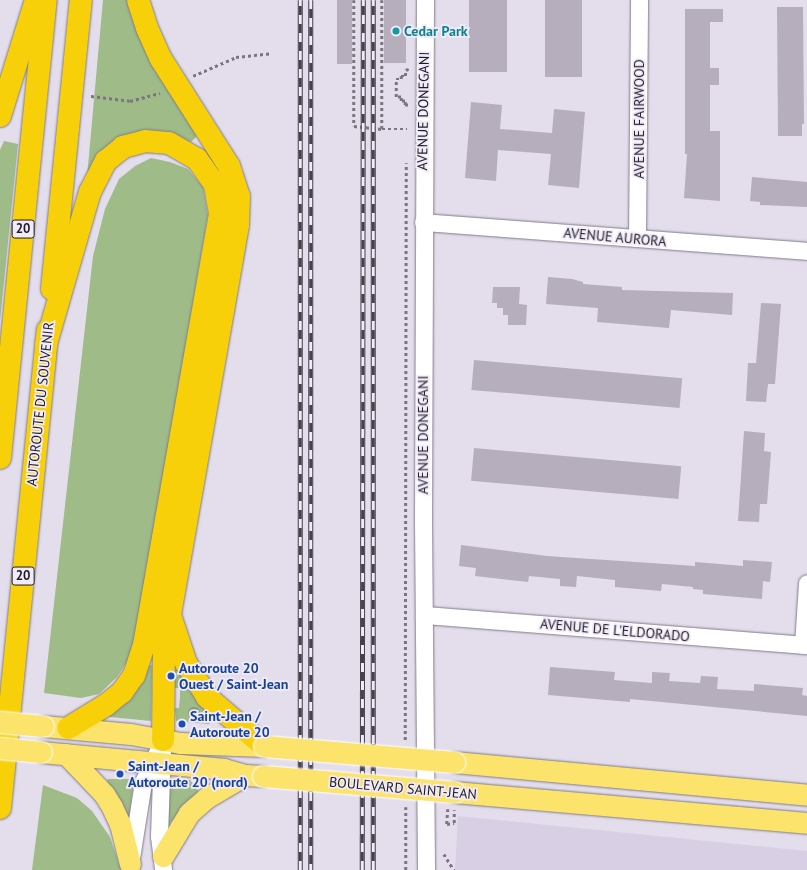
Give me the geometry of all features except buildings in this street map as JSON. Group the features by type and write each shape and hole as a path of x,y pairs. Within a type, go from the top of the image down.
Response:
{"highway":[{"path":"0,116 36,0"},
{"name":"20","path":"0,458 46,0"},
{"name":"AUTOROUTE DU SOUVENIR","path":"0,808 81,0"},
{"path":"138,0 147,28 161,59 229,166 239,196 238,225 164,646 163,740"},
{"path":"46,344 90,192 106,161 123,147 145,141 169,143 197,159 215,185 220,214 144,645 134,675 122,692 106,705 68,728"},
{"path":"170,617 184,659 201,689 219,710 264,746"}],"main road":[{"path":"0,722 228,746 264,746 454,762 807,795"},
{"name":"BOULEVARD SAINT-JEAN","path":"0,748 156,764 224,769 254,776 451,800 807,823"},
{"path":"66,754 104,794 112,807 120,824 130,867"},
{"path":"163,863 182,823 193,809 254,776"}],"street":[{"name":"AVENUE DONEGANI","path":"425,0 423,222 426,870"},
{"name":"AVENUE FAIRWOOD","path":"637,238 639,0"},
{"name":"AVENUE AURORA","path":"423,222 807,251"},
{"path":"805,645 807,584"},
{"name":"AVENUE DE L'ELDORADO","path":"424,615 805,645"},
{"path":"163,740 156,764 159,836 163,863"},
{"path":"130,867 143,782 156,764"}],"path":[{"path":"354,0 354,126 382,129 407,129"},
{"path":"382,0 382,129"},
{"path":"190,78 236,57 272,53"},
{"path":"408,105 405,105 405,101 401,101 401,97 396,97 396,79 401,79 401,76 405,76 406,69 410,70"},
{"path":"91,96 138,100 164,92"},
{"path":"451,800 447,824 454,824 454,812"},
{"path":"443,851 454,870"}],"shaded area":[{"path":"458,816 807,851 807,870 455,870"}],"green space":[{"path":"103,0 133,0 198,135 191,142 183,139 125,136 108,145 87,177"},
{"path":"4,141 18,144 0,321 0,150"},
{"path":"151,158 170,162 188,169 203,187 208,215 138,624 131,656 117,677 99,694 81,698 44,693 93,256 105,209 119,179 135,166"},
{"path":"152,665 151,721 110,717 107,714 147,666"},
{"path":"181,669 208,712 215,718 209,724 176,721 175,708 179,708 180,688 175,688 175,670"},
{"path":"171,778 190,780 199,792 166,827 166,788 170,788"},
{"path":"108,779 134,779 129,819 107,781"},
{"path":"43,785 77,798 92,811 110,837 121,870 32,870"}],"railway":[{"path":"300,0 300,870"},
{"path":"311,0 311,870"},
{"path":"362,870 363,0"},
{"path":"373,0 373,870"}],"place":[{"name":"Cedar Park","path":"396,31"},
{"name":"Autoroute 20 Ouest / Saint-Jean","path":"171,676"},
{"name":"Saint-Jean / Autoroute 20","path":"182,724"},
{"name":"Saint-Jean / Autoroute 20 (nord)","path":"120,774"}]}
